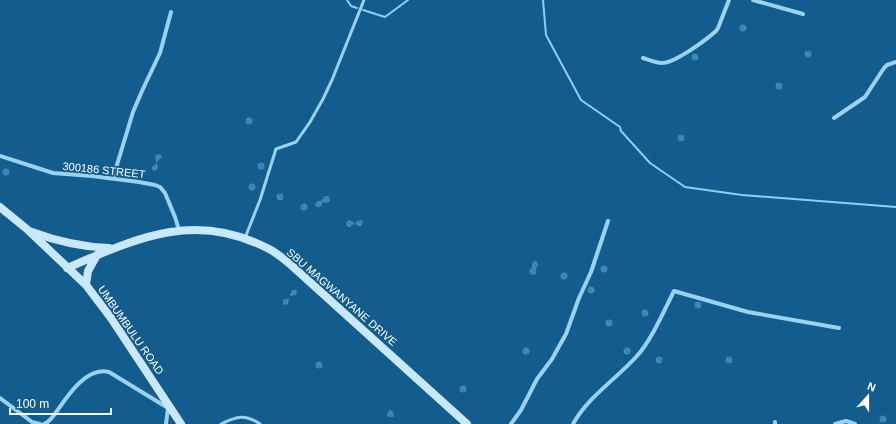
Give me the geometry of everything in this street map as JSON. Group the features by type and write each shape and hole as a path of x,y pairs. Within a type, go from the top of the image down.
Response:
{"main road":[{"name":"UMBUMBULU ROAD","path":"0,207 28,230 86,285 111,318 171,410 182,424"},
{"name":"SBU MAGWANYANE DRIVE","path":"67,268 140,238 179,230 200,229 245,238 270,250 291,265 467,424"},
{"path":"28,230 62,242 86,247 112,249"},
{"path":"86,285 88,271 98,254"}],"street":[{"path":"644,58 663,63 684,54 716,31 729,0"},
{"path":"752,0 803,14"},
{"path":"113,178 133,112 160,53 172,12"},
{"path":"834,118 865,97 884,68 887,65 896,62"},
{"name":"300186 STREET","path":"0,156 53,173 113,178 155,185 163,190 170,203 179,230"},
{"path":"511,424 521,410 537,379 552,359 566,334 608,221"},
{"path":"573,424 603,388 637,356 648,341 674,291 748,312 839,328"},
{"path":"44,424 50,421 69,394 79,384 93,373 99,371 109,372 171,410 166,424"},
{"path":"0,398 32,422 40,424"},
{"path":"836,424 846,421 855,424"}],"lane":[{"path":"245,238 260,200 276,149 296,142 324,99 364,0"},
{"path":"221,424 232,418 243,416 252,418 260,424"}],"building":[{"path":"743,25 746,28 743,31 740,28"},
{"path":"808,51 811,54 808,57 805,54"},
{"path":"695,54 698,57 695,60 692,57"},
{"path":"779,83 782,86 779,89 776,86"},
{"path":"249,118 252,121 249,124 246,121"},
{"path":"681,135 684,138 681,141 678,138"},
{"path":"158,154 162,157 156,163 155,156"},
{"path":"157,163 158,168 154,171 152,167"},
{"path":"261,163 264,166 261,169 258,166"},
{"path":"6,169 9,172 6,175 3,172"},
{"path":"252,184 255,187 252,190 249,187"},
{"path":"280,194 283,197 280,200 277,197"},
{"path":"325,196 329,196 330,201 327,203 323,202 321,207 317,207 315,205 316,202 322,200"},
{"path":"304,204 307,207 304,210 301,207"},
{"path":"349,220 355,223 348,227 346,224"},
{"path":"361,220 363,223 361,226 355,224 357,221"},
{"path":"534,261 537,262 538,265 536,274 532,275 529,271"},
{"path":"604,266 607,269 604,272 601,269"},
{"path":"564,273 567,276 564,279 561,276"},
{"path":"591,287 594,290 591,293 588,290"},
{"path":"292,290 296,290 296,295 290,296"},
{"path":"289,298 288,304 283,304 283,300"},
{"path":"698,302 701,305 698,308 695,305"},
{"path":"645,310 648,313 645,316 642,313"},
{"path":"609,320 612,323 609,326 606,323"},
{"path":"526,348 529,351 526,354 523,351"},
{"path":"627,348 630,351 627,354 624,351"},
{"path":"659,357 662,360 659,363 656,360"},
{"path":"729,357 732,360 729,363 726,360"},
{"path":"319,362 322,365 319,368 316,365"},
{"path":"463,386 466,389 463,392 460,389"},
{"path":"390,410 393,412 394,417 389,417 387,415"},
{"path":"883,416 886,419 883,422 880,419"}],"waterway":[{"path":"347,0 351,6 357,8"},
{"path":"363,10 385,17 408,0"},
{"path":"543,0 546,35 581,100 620,127 621,131 650,163 685,187 742,195 896,207"}]}
